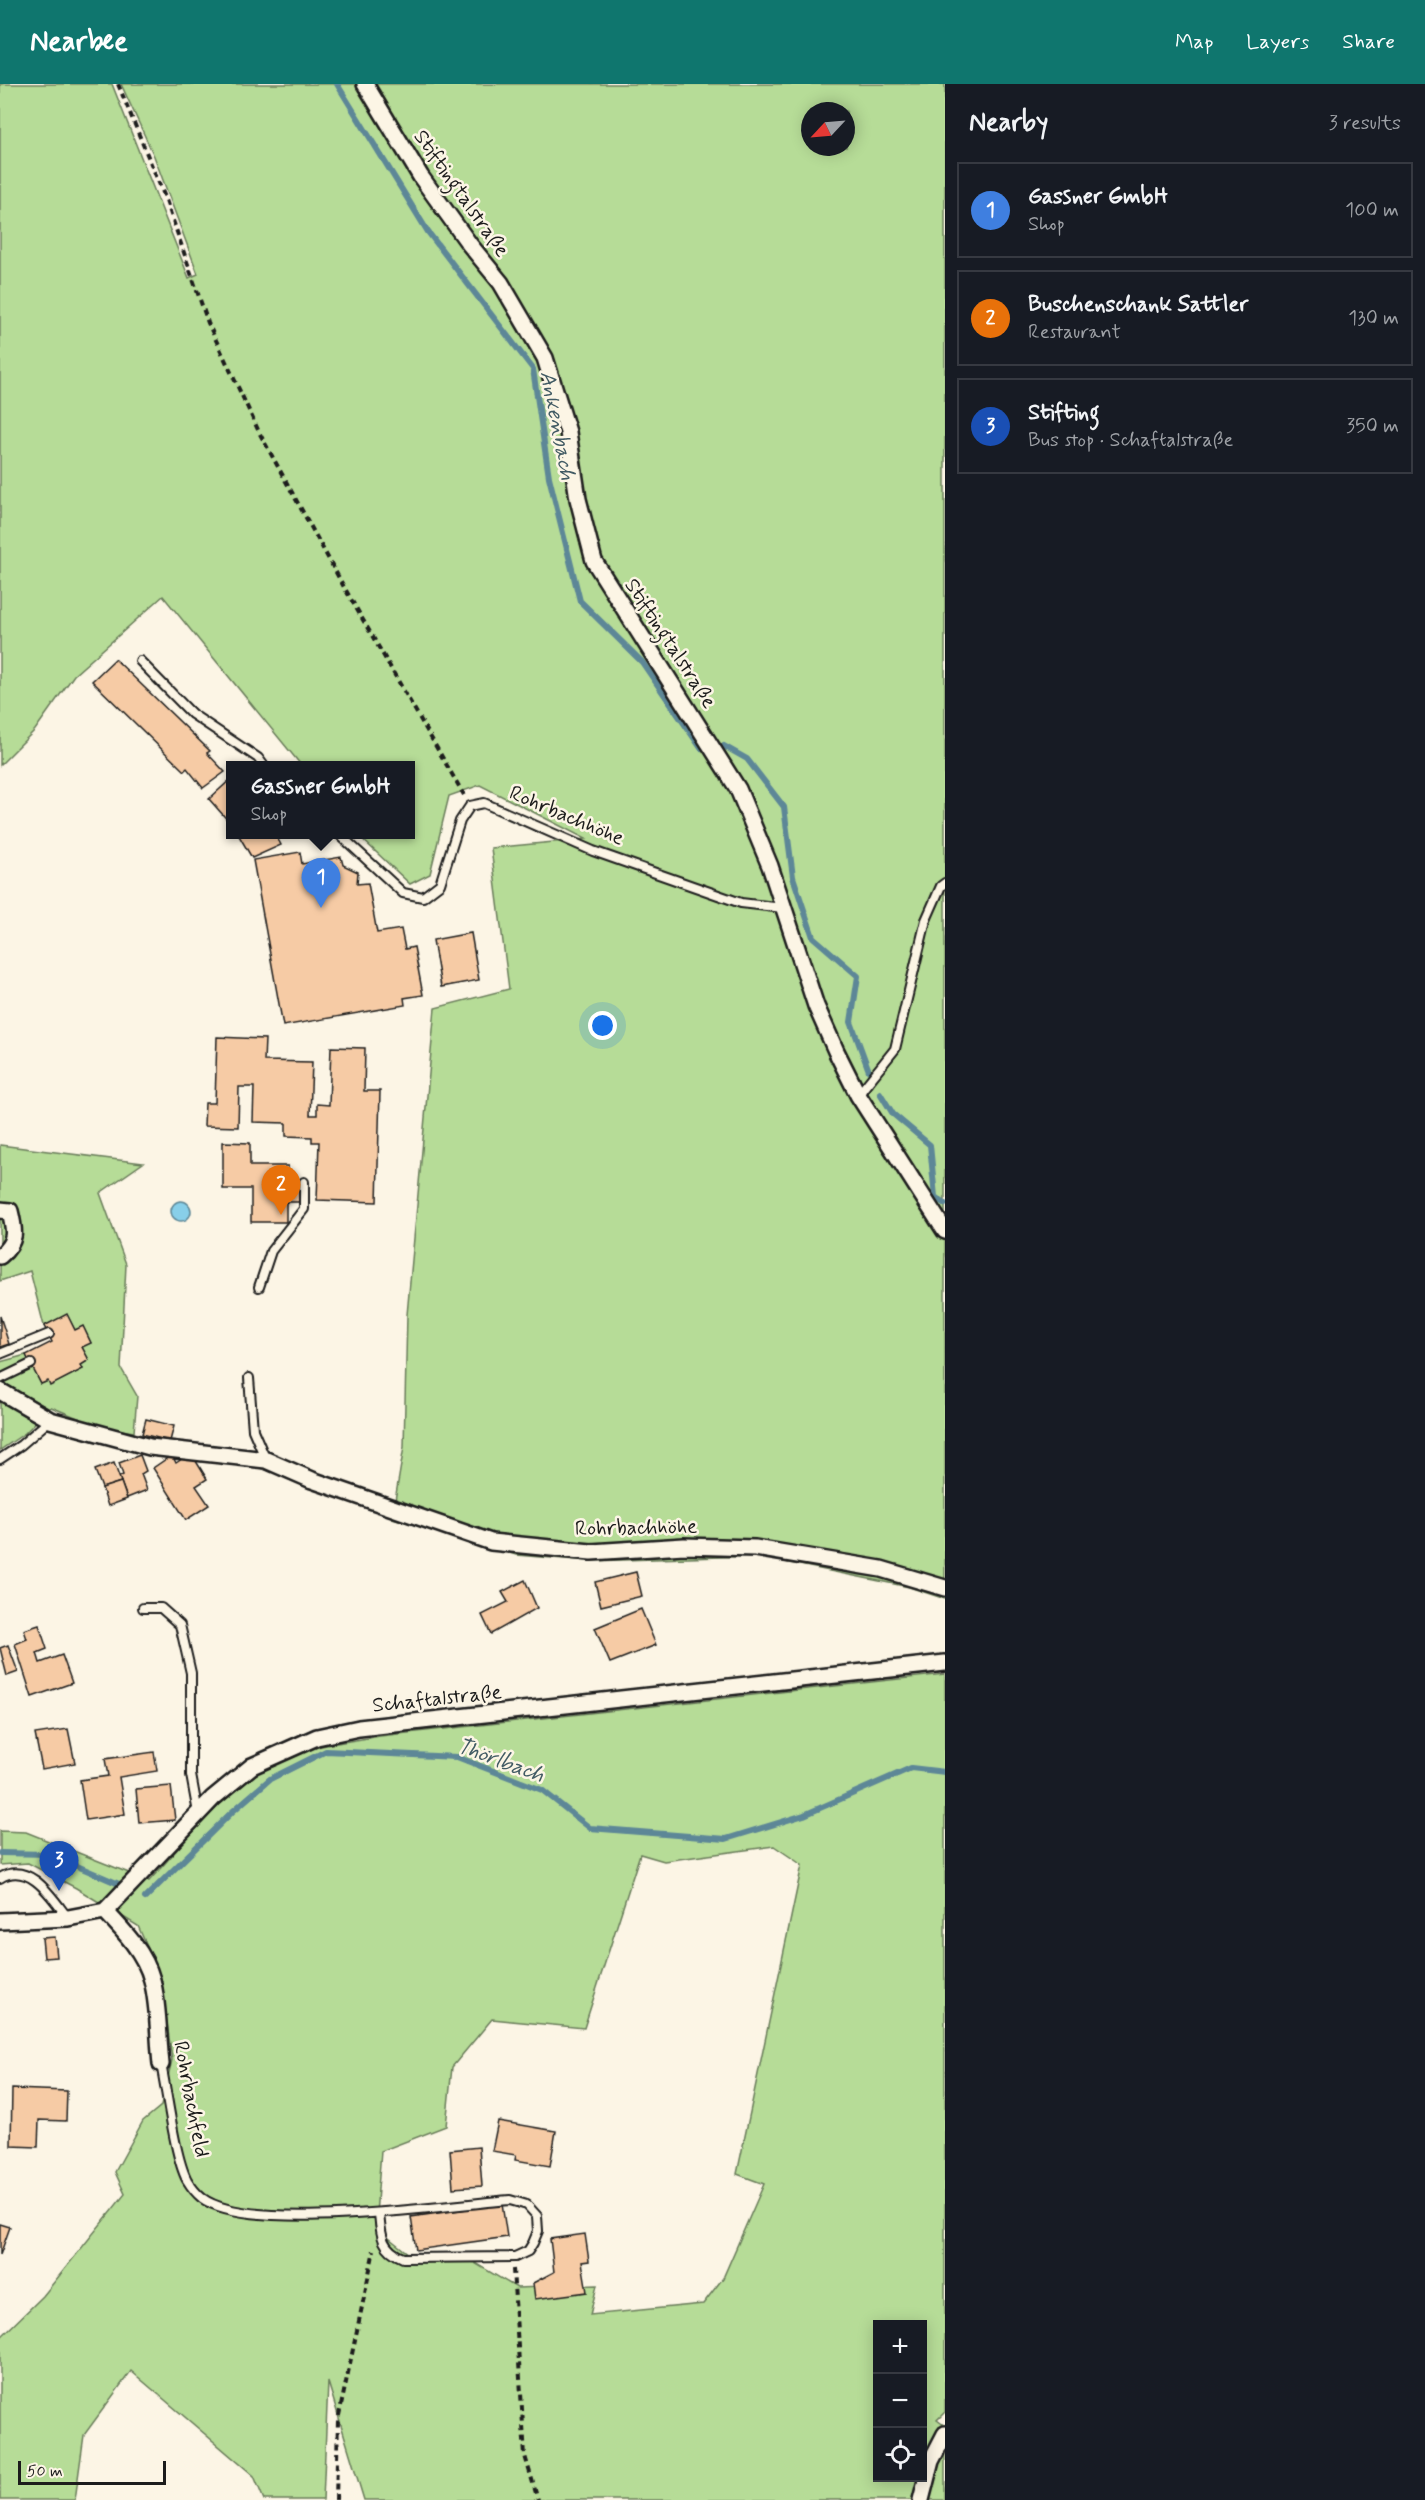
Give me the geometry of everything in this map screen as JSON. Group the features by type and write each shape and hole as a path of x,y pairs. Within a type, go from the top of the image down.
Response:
{"street":[{"name":"Stiftingtalstraße","path":"364,84 421,177 470,245 501,283 545,358 568,432 578,499 594,561 738,789 770,866 816,1006 858,1095 945,1231"},
{"path":"0,1210 10,1211 15,1233 10,1247 0,1256"},
{"name":"Rohrbachhöhe","path":"0,1391 50,1420 150,1447 266,1460 312,1480 491,1542 591,1552 684,1546 755,1548 881,1569 945,1588"},
{"name":"Schaftalstraße","path":"105,1911 199,1814 252,1766 317,1737 359,1728 945,1663"},
{"path":"0,1921 68,1918 105,1911"},
{"name":"Rohrbachfeld","path":"105,1911 138,1951 153,1981 161,2064"},
{"path":"921,2500 931,2461 945,2434"}],"lane":[{"path":"140,662 192,714 258,761"},
{"name":"Rohrbachhöhe","path":"470,806 484,803 593,851 741,903 783,908"},
{"path":"344,839 403,893 423,897 440,884 460,821 470,806"},
{"path":"858,1095 895,1049 926,920 940,886 945,883"},
{"path":"259,1287 271,1251 304,1209 304,1182"},
{"path":"0,1354 49,1334"},
{"path":"0,1379 31,1364"},
{"path":"249,1378 254,1430 266,1460"},
{"path":"0,1459 21,1445 50,1420"},
{"path":"143,1608 161,1608 180,1625 191,1673 191,1775 199,1814"},
{"path":"0,1878 20,1873 30,1876 68,1918"},
{"name":"Rohrbachfeld","path":"161,2064 187,2179 202,2198 224,2208 282,2216 379,2213 510,2200 527,2205 537,2216 538,2231 528,2251 510,2257"},
{"path":"379,2213 381,2237 391,2253 403,2258 488,2255 500,2259 510,2257"}],"path":[{"path":"118,84 165,200 208,322 260,434 344,587 470,806"},
{"path":"336,2500 338,2420 374,2248 381,2237"},
{"path":"510,2257 515,2290 525,2456 538,2500"}],"green space":[{"path":"0,84 112,84 189,278 198,274 154,156 121,84 945,84 945,1599 909,1587 755,1556 589,1561 516,1555 392,1518 404,1447 407,1315 435,1008 509,989 491,848 586,839 480,785 449,796 430,874 410,884 362,839 415,839 415,761 298,761 163,596 74,675 35,730 0,765"},
{"path":"0,1145 143,1163 100,1193 126,1264 121,1368 137,1396 134,1432 100,1427 51,1407 25,1433 0,1450 0,1362 26,1355 41,1384 48,1381 51,1385 83,1369 81,1365 89,1360 82,1347 91,1343 83,1327 75,1330 67,1315 44,1326 30,1271 0,1281"},
{"path":"945,1674 945,2412 937,2420 945,2426 945,2500 364,2500 328,2382 323,2500 264,2500 254,2476 131,2371 84,2435 75,2500 0,2500 0,2338 43,2296 125,2194 115,2172 143,2121 161,2106 172,2060 161,1978 138,1926 76,1888 28,1863 0,1865 0,1831 26,1832 149,1881 217,1807 256,1774 298,1752 380,1736","holes":["774,1846 802,1865 737,2174 764,2184 723,2278 703,2304 590,2315 597,2285 517,2288 463,2256 409,2254 375,2227 381,2151 446,2126 452,2067 492,2019 584,2028 640,1854 664,1861"]}],"water":[{"path":"181,1201 188,1204 191,1211 188,1218 181,1221 174,1218 171,1211 174,1204"}],"building":[{"path":"115,659 210,751 207,753 225,772 203,788 187,768 184,771 92,681"},
{"path":"226,784 226,818 209,799"},
{"path":"241,839 278,839 281,845 252,858"},
{"path":"300,852 302,864 341,857 343,865 358,872 357,884 368,883 377,933 401,929 405,949 414,947 423,995 404,998 405,1005 283,1026 253,860"},
{"path":"471,933 479,980 441,987 433,940"},
{"path":"217,1037 265,1039 264,1061 312,1062 310,1115 317,1115 317,1104 329,1105 331,1047 365,1048 364,1091 380,1091 377,1202 317,1200 319,1142 312,1142 312,1137 286,1136 286,1123 253,1122 254,1087 239,1087 238,1127 204,1126 205,1103 215,1103"},
{"path":"223,1142 250,1143 250,1166 288,1166 288,1186 299,1186 299,1202 286,1202 286,1222 251,1222 251,1189 223,1189"},
{"path":"67,1314 75,1330 83,1326 91,1343 82,1347 89,1360 81,1365 83,1369 50,1386 48,1381 41,1384 26,1355 52,1342 44,1326"},
{"path":"0,1316 9,1344 0,1347"},
{"path":"146,1419 174,1426 170,1441 142,1434"},
{"path":"191,1453 207,1479 196,1486 209,1505 186,1520 153,1468 172,1455 176,1463"},
{"path":"140,1455 146,1471 141,1474 147,1490 127,1498 119,1477 123,1475 119,1463"},
{"path":"114,1463 121,1482 102,1488 95,1470"},
{"path":"121,1482 127,1499 108,1506 102,1488"},
{"path":"636,1572 642,1596 601,1606 595,1582"},
{"path":"525,1580 537,1608 491,1634 482,1615 508,1602 502,1592"},
{"path":"641,1609 656,1645 610,1663 595,1628"},
{"path":"39,1625 47,1649 37,1653 40,1663 62,1655 72,1683 32,1697 15,1644 27,1639 24,1630"},
{"path":"8,1645 18,1672 7,1676 0,1648"},
{"path":"68,1729 75,1763 42,1769 35,1734"},
{"path":"154,1752 157,1771 119,1777 125,1814 86,1820 80,1780 108,1776 105,1759"},
{"path":"171,1786 175,1820 139,1823 136,1789"},
{"path":"55,1937 57,1957 44,1958 42,1938"},
{"path":"12,2089 67,2091 66,2121 39,2120 38,2147 11,2146"},
{"path":"498,2121 556,2131 550,2166 515,2160 516,2155 492,2151"},
{"path":"479,2147 482,2186 453,2188 450,2150"},
{"path":"502,2204 507,2237 416,2250 411,2217"},
{"path":"0,2224 10,2227 0,2255"},
{"path":"585,2234 589,2261 582,2262 587,2292 535,2299 533,2283 554,2272 550,2239"}],"waterway":[{"name":"Ankenbach","path":"337,84 428,232 533,369 549,477 580,601 642,662 701,748"},
{"name":"Ankenbach","path":"724,746 747,759 784,807 793,877 813,937 858,976 851,1022 869,1071"},
{"name":"Ankenbach","path":"880,1093 893,1114 930,1145 935,1197 945,1204"},
{"name":"Thörlbach","path":"145,1898 232,1812 270,1779 326,1751 457,1757 542,1790 590,1828 726,1839 804,1815 911,1768 945,1772"},
{"name":"Thörlbach","path":"0,1853 49,1854 119,1884"}],"place":[{"name":"Gassner GmbH","path":"321,908"},
{"name":"Buschenschank Sattler","path":"281,1215"},
{"name":"Stifting","path":"59,1891"}]}
